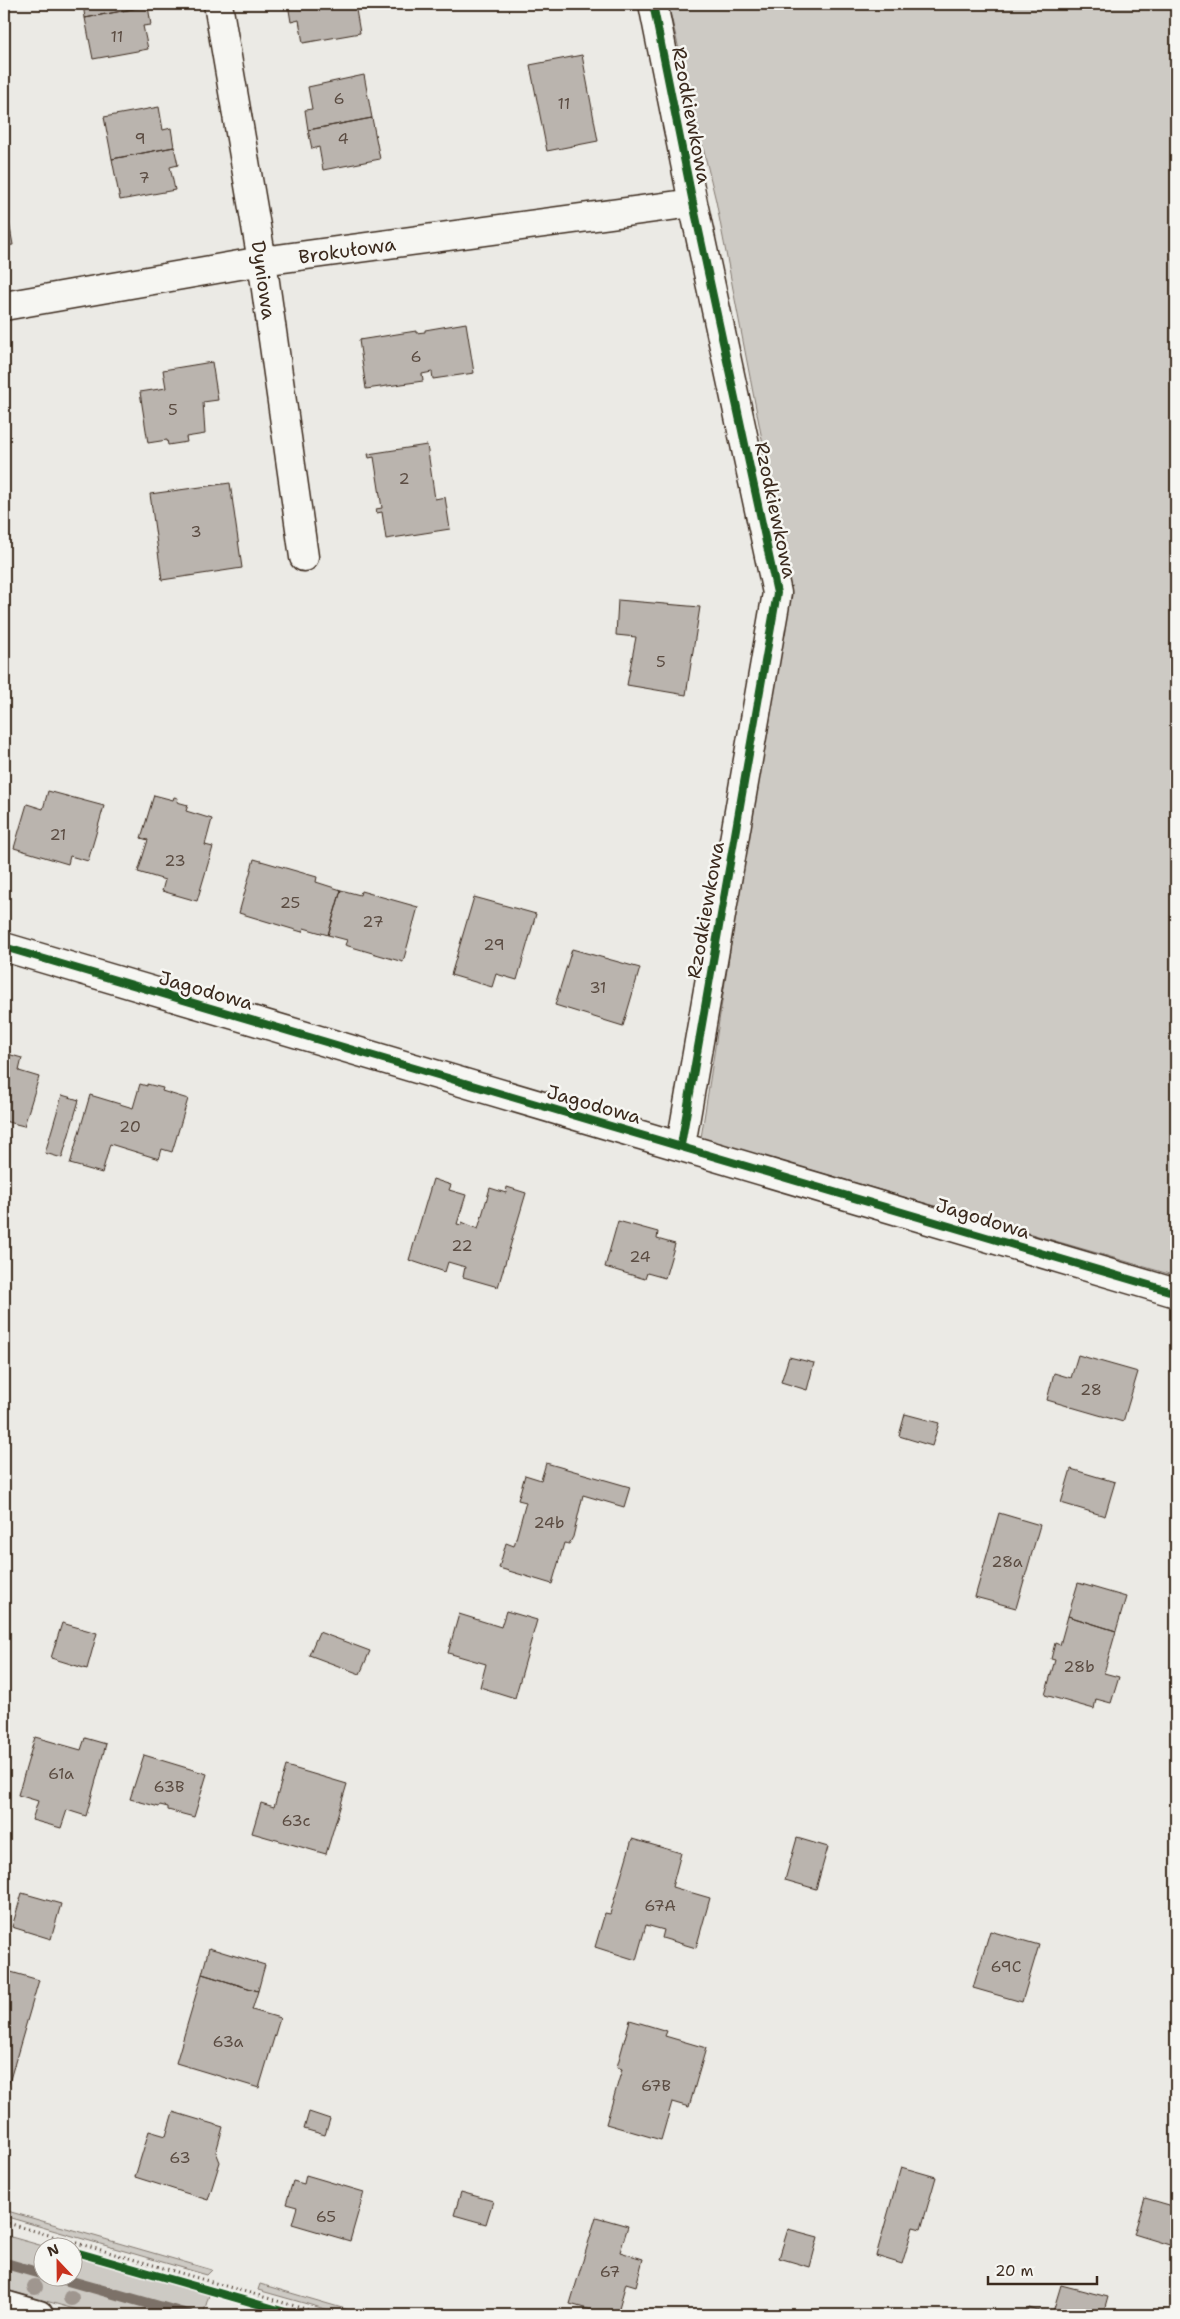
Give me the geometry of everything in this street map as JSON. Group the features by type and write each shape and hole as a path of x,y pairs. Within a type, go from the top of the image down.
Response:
{"street":[{"name":"Dyniowa","path":"218,4 262,261 304,558"},
{"name":"Rzodkiewkowa","path":"653,4 693,203 777,593 681,1145"},
{"name":"Brokułowa","path":"4,306 262,261 693,203"},
{"name":"Jagodowa","path":"4,947 681,1145 1176,1293"},
{"path":"4,2305 39,2315"}],"path":[{"path":"4,2222 326,2315"},
{"path":"4,2231 32,2239"},
{"path":"82,2254 296,2315"}],"shaded area":[{"path":"668,4 1176,4 1176,1276 701,1138 788,574 716,201"},
{"path":"4,2210 212,2270 207,2275 82,2239 82,2236 73,2236 4,2216"},
{"path":"4,2235 32,2243 32,2286 82,2286 82,2258 209,2295 203,2315 95,2315 4,2289"},
{"path":"260,2284 366,2315 346,2315 258,2290"}],"building":[{"path":"83,4 147,4 148,6 85,18"},
{"path":"288,4 355,4 360,33 303,43 299,20 291,22"},
{"path":"148,6 151,25 143,26 148,49 93,59 85,18"},
{"path":"582,55 598,141 547,151 530,65"},
{"path":"364,75 372,118 308,130 305,110 312,109 308,87"},
{"path":"159,107 163,130 171,128 174,147 112,159 104,117"},
{"path":"372,118 380,159 323,170 319,147 312,149 308,130"},
{"path":"174,147 178,165 170,167 175,190 120,200 112,159"},
{"path":"4,193 13,245 4,246"},
{"path":"466,323 474,373 433,379 432,372 422,374 423,381 366,389 359,340 416,331 416,333 425,332 425,330"},
{"path":"212,362 218,400 203,402 205,434 186,437 187,442 168,445 167,440 148,443 140,392 166,388 163,370"},
{"path":"427,445 435,499 445,497 450,529 386,539 382,512 377,513 376,509 382,508 374,457 369,458 368,454"},
{"path":"230,483 242,568 162,580 150,494"},
{"path":"618,600 700,607 686,695 627,685 636,637 616,635"},
{"path":"48,791 104,806 88,861 70,856 68,864 14,848 27,804 43,809"},
{"path":"154,795 173,800 174,797 178,798 177,802 188,805 186,811 212,819 205,845 213,847 197,901 162,891 165,880 138,872 148,840 141,838"},
{"path":"254,859 317,877 316,882 341,890 328,935 304,928 302,932 239,913"},
{"path":"341,890 360,895 361,891 418,907 403,962 345,945 347,940 328,935"},
{"path":"474,897 536,914 517,980 496,974 492,987 451,975"},
{"path":"572,949 640,968 623,1026 555,1005"},
{"path":"4,1053 22,1058 19,1071 39,1077 24,1126 4,1121"},
{"path":"140,1084 163,1088 162,1091 188,1099 172,1152 162,1149 159,1159 110,1144 102,1173 70,1164 90,1095 133,1108"},
{"path":"62,1095 79,1100 62,1158 45,1153"},
{"path":"433,1179 451,1185 449,1190 466,1195 457,1224 462,1225 462,1222 478,1229 490,1188 506,1193 507,1187 526,1193 498,1287 463,1277 465,1267 448,1262 445,1272 409,1260"},
{"path":"618,1221 658,1232 657,1239 675,1244 665,1278 647,1273 645,1279 605,1267"},
{"path":"1078,1355 1138,1372 1123,1422 1047,1400 1054,1373 1071,1378"},
{"path":"789,1357 814,1363 807,1390 781,1382"},
{"path":"905,1414 939,1423 932,1446 899,1436"},
{"path":"546,1463 630,1487 624,1507 583,1495 573,1537 569,1544 564,1543 552,1584 499,1568 506,1543 514,1546 526,1502 518,1500 525,1475 541,1480"},
{"path":"1071,1469 1115,1482 1105,1516 1061,1503"},
{"path":"999,1513 1040,1525 1016,1608 975,1597"},
{"path":"1078,1583 1126,1597 1116,1631 1068,1616"},
{"path":"506,1611 537,1620 515,1698 480,1687 486,1664 448,1653 459,1614 501,1627"},
{"path":"1068,1616 1116,1631 1104,1673 1119,1677 1111,1703 1096,1699 1094,1709 1045,1695 1055,1660 1051,1659 1055,1643 1060,1645"},
{"path":"62,1623 97,1633 87,1669 51,1658"},
{"path":"319,1632 370,1651 360,1674 309,1655"},
{"path":"35,1737 81,1750 85,1738 106,1744 86,1816 67,1810 61,1828 32,1820 38,1801 18,1795"},
{"path":"144,1755 207,1774 194,1817 168,1810 168,1807 160,1805 159,1807 130,1799"},
{"path":"286,1766 347,1784 326,1854 252,1833 261,1803 274,1807"},
{"path":"797,1838 828,1847 816,1889 785,1880"},
{"path":"632,1839 681,1853 672,1887 710,1898 696,1948 662,1938 664,1930 646,1925 636,1960 595,1947 605,1913 610,1914"},
{"path":"22,1893 61,1904 51,1939 12,1927"},
{"path":"990,1931 1039,1945 1022,2002 973,1988"},
{"path":"209,1948 265,1965 258,1991 202,1974"},
{"path":"4,1970 39,1980 4,2100"},
{"path":"202,1974 258,1991 252,2010 280,2018 259,2088 176,2063"},
{"path":"630,2020 667,2031 665,2036 706,2048 689,2107 672,2102 661,2140 606,2124 622,2069 617,2067"},
{"path":"173,2112 223,2127 216,2152 220,2162 208,2200 135,2177 149,2131 166,2136"},
{"path":"309,2112 330,2119 325,2135 304,2129"},
{"path":"901,2167 936,2177 921,2229 913,2227 902,2264 876,2256"},
{"path":"306,2175 364,2192 350,2241 292,2224 297,2207 286,2204 293,2181 304,2184"},
{"path":"461,2192 493,2201 486,2224 454,2215"},
{"path":"1145,2198 1176,2207 1176,2247 1134,2234"},
{"path":"596,2217 628,2226 620,2252 643,2259 636,2286 626,2283 617,2315 609,2315 570,2304"},
{"path":"788,2229 818,2237 810,2267 779,2258"},
{"path":"1061,2285 1108,2297 1103,2315 1052,2315"},
{"path":"1029,2308 1052,2315 1027,2315"}],"waterway":[{"path":"4,2263 32,2271"},
{"path":"82,2285 189,2315"}],"cycle path":[{"path":"653,4 693,203 777,593 681,1145"},
{"path":"4,947 1176,1293"},
{"path":"82,2254 296,2315"}]}
